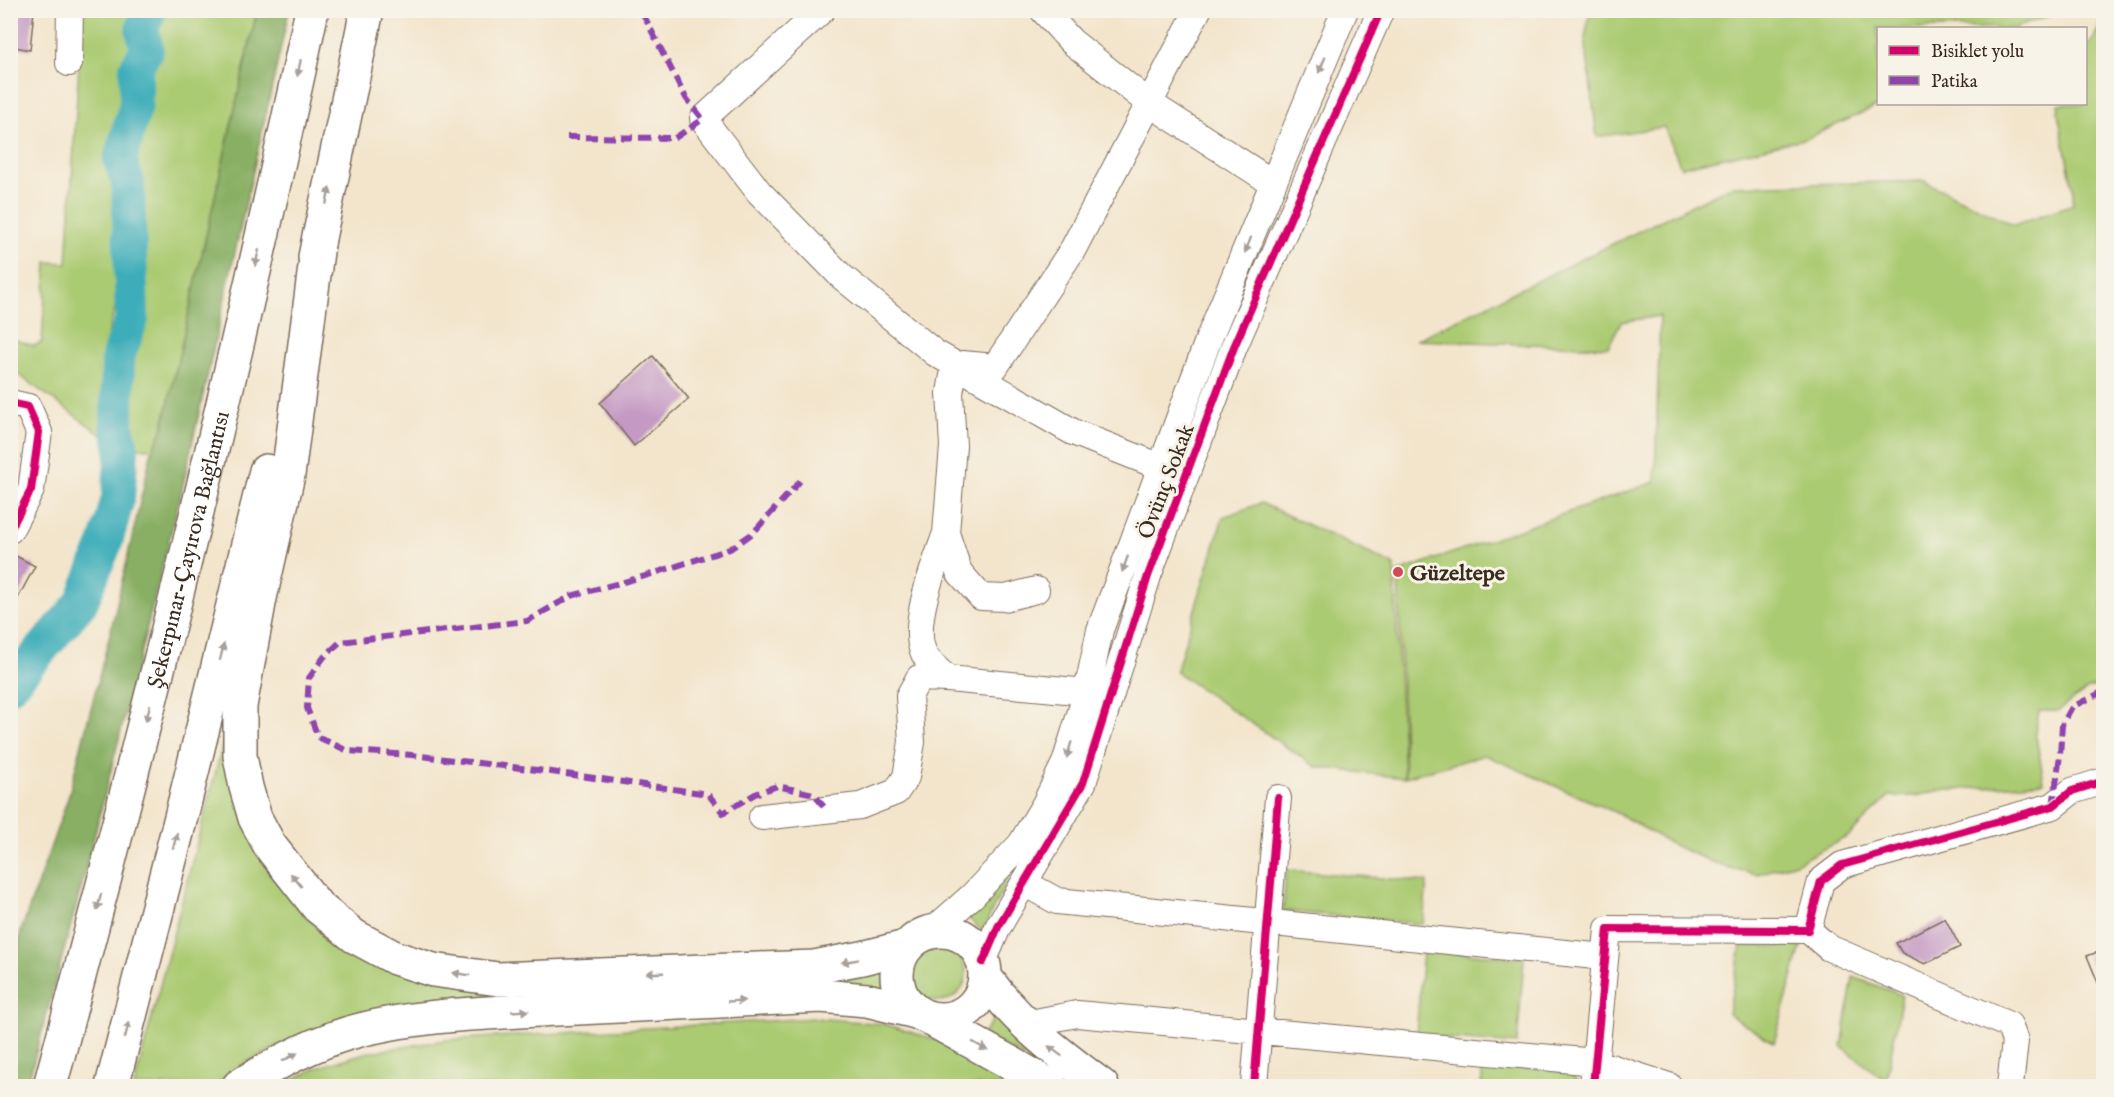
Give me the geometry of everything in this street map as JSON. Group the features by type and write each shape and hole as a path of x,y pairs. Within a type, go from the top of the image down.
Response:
{"main road":[{"name":"Şekerpınar-Çayırova Bağlantısı","path":"50,1086 146,724 260,246 312,10"},
{"path":"112,1086 281,411 367,10"},
{"path":"319,236 288,475 260,598 240,706 240,756 255,818 270,846 318,907 354,936 395,958 434,970 498,979 814,967 862,958 944,931 957,934 973,945 1001,1000 1045,1044 1102,1086"},
{"path":"919,939 899,960 896,974 898,988 905,1002 922,1015 1050,1086"},
{"path":"239,1086 306,1049 350,1033 388,1024 453,1017 507,1012 822,996 867,1000 940,1019 962,1014 978,999 983,988 984,969"}],"street":[{"path":"69,63 70,10"},
{"path":"822,10 703,119 759,192 841,276 935,354 1073,432 1161,467"},
{"path":"1043,10 1071,41 1149,103 1273,183"},
{"path":"956,364 995,367 1073,249 1198,10"},
{"name":"Övünç Sokak","path":"919,939 972,896 1021,844 1045,804 1065,763 1087,692 1100,630 1209,338 1345,10"},
{"name":"Övünç Sokak","path":"984,969 998,927 1083,783 1149,576 1234,346 1381,10"},
{"path":"948,679 923,652 919,624 946,533 953,446 950,393 956,364"},
{"path":"10,403 28,407 39,432 31,490 10,530"},
{"path":"946,533 959,572 981,597 1005,598 1036,590"},
{"path":"762,816 860,806 896,792 906,777 912,742 909,696 919,678 1087,692"},
{"path":"1808,930 1821,881 1842,865 2053,806 2072,791 2103,781"},
{"path":"1254,1086 1278,798"},
{"path":"1024,883 1057,901 1605,957"},
{"path":"1594,1074 1608,929 1808,930 1829,948 2009,1025 2015,1041 2010,1086"},
{"path":"1025,1024 1077,1014 1258,1031 1594,1074 1669,1086"}],"green space":[{"path":"1590,10 2062,11 2018,27 1877,27 1877,105 1879,105 1808,138 1681,167 1664,127 1597,137 1585,38"},
{"path":"82,11 132,11 134,42 128,58 124,93 111,159 115,182 120,289 105,346 102,435 11,369 10,338 34,346 42,342 47,262 67,263"},
{"path":"159,11 257,11 162,431 152,450 123,445 124,376 140,312 141,264 133,159 141,106 156,51 152,32"},
{"path":"257,11 289,11 182,489 84,877 27,1086 11,1086 11,982 21,931 68,798 110,634 152,450 162,431"},
{"name":"Güzeltepe","path":"2103,19 2103,685 2086,690 2058,711 2039,711 2035,731 2044,782 1938,791 1915,796 1889,796 1849,836 1796,863 1757,874 1722,866 1675,846 1619,814 1485,755 1405,777 1398,572 1655,482 1660,316 1621,322 1608,347 1416,340 1731,186 1924,181 2014,225 2073,204 2073,190 2058,113 2059,105 2087,105 2087,47"},
{"path":"1261,503 1394,565 1404,778 1316,767 1176,672 1223,517"},
{"path":"224,739 264,863 308,919 500,990 500,998 283,1045 242,1064 214,1086 134,1086"},
{"path":"1017,861 982,931 968,918"},
{"path":"1286,870 1427,882 1423,924 1283,911"},
{"path":"1741,946 1801,946 1774,1043 1728,1014"},
{"path":"939,947 949,949 958,955 964,964 966,974 964,984 958,993 949,999 939,1001 929,999 920,993 914,984 912,974 914,964 920,955 929,949"},
{"path":"1423,950 1524,958 1517,1044 1416,1036"},
{"path":"884,966 884,992 795,984"},
{"path":"1853,977 1902,995 1886,1081 1842,1047"},
{"path":"999,1011 1083,1086 1068,1086 983,1034"},
{"path":"815,1018 884,1024 953,1045 1026,1086 281,1086 316,1068 365,1053 445,1040"},
{"path":"1483,1065 1566,1071 1584,1086 1481,1086"}],"building":[{"path":"10,10 34,10 30,50 10,46"},
{"path":"653,356 689,399 634,446 600,403"},
{"path":"16,556 35,566 10,613 10,566"},
{"path":"1945,918 1960,947 1925,964 1902,953 1896,943"},
{"path":"2103,950 2103,995 2087,956"}],"waterway":[{"path":"10,686 81,603 106,542 118,498 122,450 117,425 118,357 132,319 128,183 120,160 136,104 136,68 147,49 142,29 150,10"}],"marked path":[{"path":"567,137 675,138 703,119 686,98 641,10"},
{"path":"800,481 753,533 730,549 642,577 571,596 527,621 340,642 324,657 309,678 307,708 318,737 348,751 412,755 708,794 723,813 755,794 777,786 814,794 827,811"},
{"path":"2053,806 2062,725 2072,707 2104,691"}],"cycle path":[{"path":"983,962 998,927 1083,783 1148,576 1234,347 1381,10"},
{"path":"10,403 28,407 39,432 31,490 10,530"},
{"path":"1593,1086 1608,929 1808,930 1821,881 1842,865 2053,806 2072,791 2104,781"},
{"path":"1254,1086 1278,798"}],"place":[{"name":"Güzeltepe","path":"1398,572"}]}
